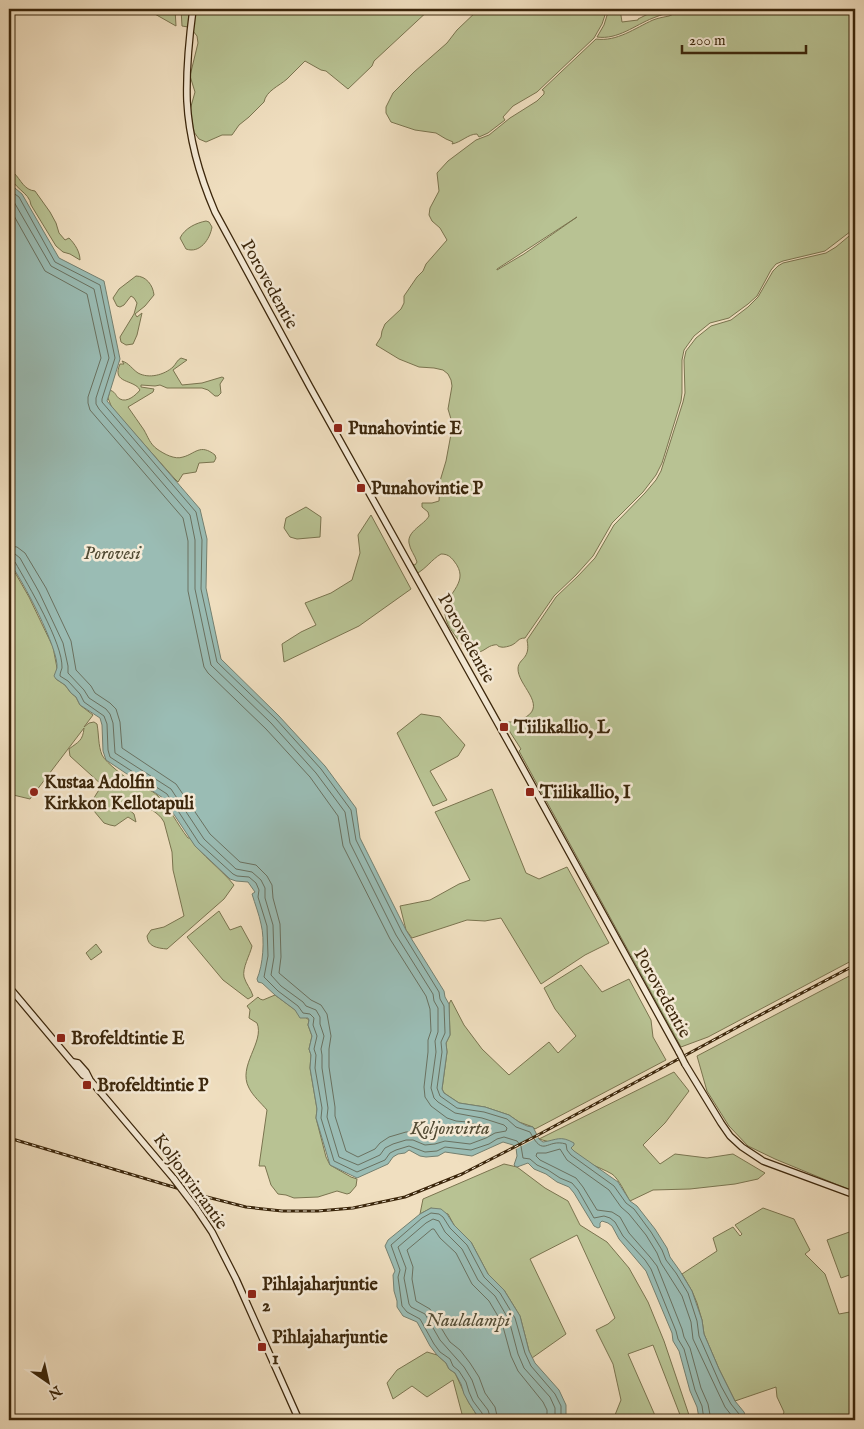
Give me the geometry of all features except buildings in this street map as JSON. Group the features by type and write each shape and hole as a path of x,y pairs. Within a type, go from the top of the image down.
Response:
{"street":[{"name":"Porovedentie","path":"193,9 187,72 189,124 204,184 215,212 310,388 515,754 678,1052 730,1136 752,1154 763,1161 855,1196"},
{"name":"Koljonvirrantie","path":"9,987 174,1179 196,1208 212,1232 232,1272 299,1420"}],"green space":[{"path":"146,9 175,9 176,26"},
{"path":"181,9 190,9 188,27 182,26"},
{"path":"196,9 430,9 374,61 372,66 348,89 326,71 305,61 287,79 270,92 264,102 239,125 232,135 222,135 206,142 199,139 194,132 190,110 195,92 190,76 198,43 197,36 193,31"},
{"path":"479,9 607,9 602,24 594,38 537,92 513,106 503,117 505,120 488,133 479,137 477,134 474,134 452,144 453,142 436,133 415,130 391,122 386,113 386,107 393,93 447,43 457,30"},
{"path":"609,9 620,9 622,22 638,20 658,9 680,9 653,18 619,34 597,37 604,25"},
{"path":"683,9 855,9 855,228 825,251 776,264 757,296 748,304 729,318 710,323 694,336 684,350 681,401 662,463 656,475 643,492 612,523 593,556 554,596 525,638 508,646 494,645 476,652 465,647 450,629 446,618 445,610 457,587 460,575 459,568 454,561 445,554 441,554 416,574 410,563 415,565 417,562 409,539 416,528 429,516 428,512 422,507 422,503 439,501 440,481 451,434 451,419 448,409 452,386 451,380 443,370 419,367 399,359 376,345 385,324 401,309 404,303 404,296 426,264 447,240 429,215 430,208 439,191 437,173 448,161 476,140 489,135 510,118 537,101 544,94 542,90 596,39 619,36 653,20 669,16","holes":["577,217 524,254 497,270"]},
{"path":"14,173 25,187 35,191 50,212 59,233 65,240 69,238 75,245 80,260 63,252 56,246 30,201 14,183 11,174"},
{"path":"206,221 212,227 207,241 196,249 186,249 180,238 182,234 198,223"},
{"path":"855,231 855,959 708,1037 681,1047 519,751 521,749 510,732 508,722 526,717 532,712 533,706 530,694 522,681 518,668 526,655 527,640 556,597 595,558 614,525 645,493 661,471 685,393 684,360 686,351 696,338 711,326 731,320 748,307 758,297 778,266 783,263 826,253"},
{"path":"136,276 140,276 148,282 154,295 135,314 137,317 142,313 137,335 133,344 126,345 121,342 120,337 134,314 137,303 131,296 120,307 117,306 113,298 119,289"},
{"path":"181,358 187,360 173,370 182,385 202,383 222,377 224,378 220,384 221,393 215,396 202,388 167,388 160,385 141,385 141,387 154,389 153,392 128,407 149,440 163,453 180,458 198,450 205,450 215,455 214,462 199,463 196,472 183,474 178,482 112,408 108,398 110,390 120,399 126,400 140,390 118,375 120,364 124,364 122,361 142,375 152,376 169,370"},
{"path":"306,507 321,517 320,537 297,539 290,537 284,528 286,518"},
{"path":"371,515 411,589 359,626 284,662 282,644 316,625 305,603 331,593 352,580 360,553 358,535"},
{"path":"9,562 29,597 53,647 57,668 56,679 65,685 76,697 80,705 93,715 84,727 89,723 94,722 97,724 100,747 104,758 134,783 158,796 188,838 234,885 224,899 167,949 151,945 147,936 151,930 164,927 184,916 173,870 172,852 164,822 154,811 130,800 127,808 134,814 136,822 128,817 115,826 104,823 94,811 92,801 102,785 70,756 69,749 81,739 84,728 30,799 9,794"},
{"path":"421,714 440,717 465,745 458,756 430,771 447,800 433,806 397,733"},
{"path":"492,789 526,873 539,879 567,867 609,943 585,955 541,984 501,918 485,921 467,920 412,938 406,930 400,906 430,900 470,880 435,812"},
{"path":"219,911 230,930 241,926 252,946 244,973 245,980 253,996 248,999 223,980 187,937"},
{"path":"96,944 102,952 91,960 86,953"},
{"path":"581,965 602,992 629,979 651,1020 653,1037 666,1060 535,1129 509,1115 485,1107 459,1103 444,1093 442,1089 447,1052 446,1043 450,1035 449,1004 451,1000 464,1025 482,1049 509,1075 549,1042 558,1053 576,1036 555,1009 544,988"},
{"path":"855,973 855,1179 850,1190 748,1146 729,1126 707,1091 697,1056"},
{"path":"275,995 309,1020 308,1025 312,1036 309,1049 311,1055 310,1068 317,1109 316,1118 326,1157 330,1165 357,1179 356,1186 350,1193 337,1191 318,1197 294,1198 278,1194 271,1185 265,1166 259,1166 267,1110 255,1097 246,1080 246,1071 258,1030 257,1023 249,1018 250,1010 247,1006 258,997 263,1000"},
{"path":"674,1072 689,1091 665,1123 643,1145 660,1164 675,1154 707,1158 733,1154 765,1173 758,1179 735,1184 690,1189 653,1190 630,1201 615,1176 579,1157 571,1148 539,1139"},
{"path":"504,1164 517,1167 545,1188 568,1201 580,1225 607,1242 629,1268 648,1302 664,1341 690,1418 682,1420 653,1345 628,1354 657,1420 613,1420 621,1400 613,1364 596,1330 615,1318 577,1235 530,1259 566,1334 532,1358 520,1316 504,1290 488,1274 471,1242 454,1225 448,1214 431,1208 420,1214 423,1199"},
{"path":"763,1208 794,1219 810,1250 805,1254 825,1274 839,1314 855,1311 855,1416 836,1418 838,1420 781,1420 784,1412 777,1397 776,1387 735,1401 719,1369 704,1334 697,1303 682,1274 717,1251 713,1238 733,1227 740,1236 742,1234 735,1225"},
{"path":"855,1230 855,1273 841,1278 827,1240"},
{"path":"427,1352 437,1355 455,1373 469,1403 480,1420 454,1420 462,1414 453,1380 427,1397 412,1386 393,1399 387,1383 397,1370"}],"water":[{"name":"Porovesi","path":"9,183 22,194 59,258 104,281 120,359 107,401 200,509 207,539 206,588 221,659 279,716 325,766 356,808 360,838 406,930 444,991 449,1004 450,1035 446,1043 447,1052 442,1089 444,1093 459,1103 485,1107 509,1115 527,1126 533,1127 539,1139 543,1142 562,1139 574,1143 571,1148 574,1151 618,1182 630,1201 637,1206 655,1229 692,1291 702,1320 704,1334 735,1401 744,1412 747,1420 701,1420 699,1418 679,1351 673,1341 672,1333 646,1271 619,1239 612,1226 602,1221 600,1227 594,1226 569,1187 534,1169 528,1163 515,1166 517,1156 516,1148 513,1145 503,1142 472,1156 445,1152 438,1156 426,1157 409,1150 393,1157 388,1164 357,1178 330,1165 316,1118 317,1109 310,1068 311,1055 309,1049 312,1036 308,1025 309,1020 308,1018 300,1018 295,1010 262,983 258,982 257,979 262,960 263,937 252,894 255,892 248,882 230,879 195,846 163,798 106,760 103,751 100,718 80,705 76,697 54,676 57,668 52,646 30,598 9,562"},
{"name":"Naulalampi","path":"431,1208 441,1209 447,1214 454,1225 471,1242 488,1274 504,1290 520,1316 529,1351 535,1363 559,1390 566,1405 566,1420 480,1420 464,1394 455,1373 449,1369 446,1363 430,1346 417,1322 403,1316 397,1307 393,1275 395,1271 385,1246 388,1240 420,1214"}],"pier":[{"path":"537,1134 539,1137 514,1150 512,1147"}],"railway":[{"path":"9,1138 246,1207 282,1211 318,1211 353,1208 405,1197 462,1174 855,965"}],"place":[{"name":"Punahovintie E","path":"338,428"},
{"name":"Punahovintie P","path":"361,488"},
{"name":"Tiilikallio, L","path":"504,727"},
{"name":"Kustaa Adolfin Kirkkon Kellotapuli","path":"34,792"},
{"name":"Tiilikallio, I","path":"530,792"},
{"name":"Brofeldtintie E","path":"61,1038"},
{"name":"Brofeldtintie P","path":"87,1085"},
{"name":"Pihlajaharjuntie 2","path":"252,1294"},
{"name":"Pihlajaharjuntie 1","path":"262,1347"}],"water label":[{"name":"Koljonvirta","path":"450,1127"}]}
